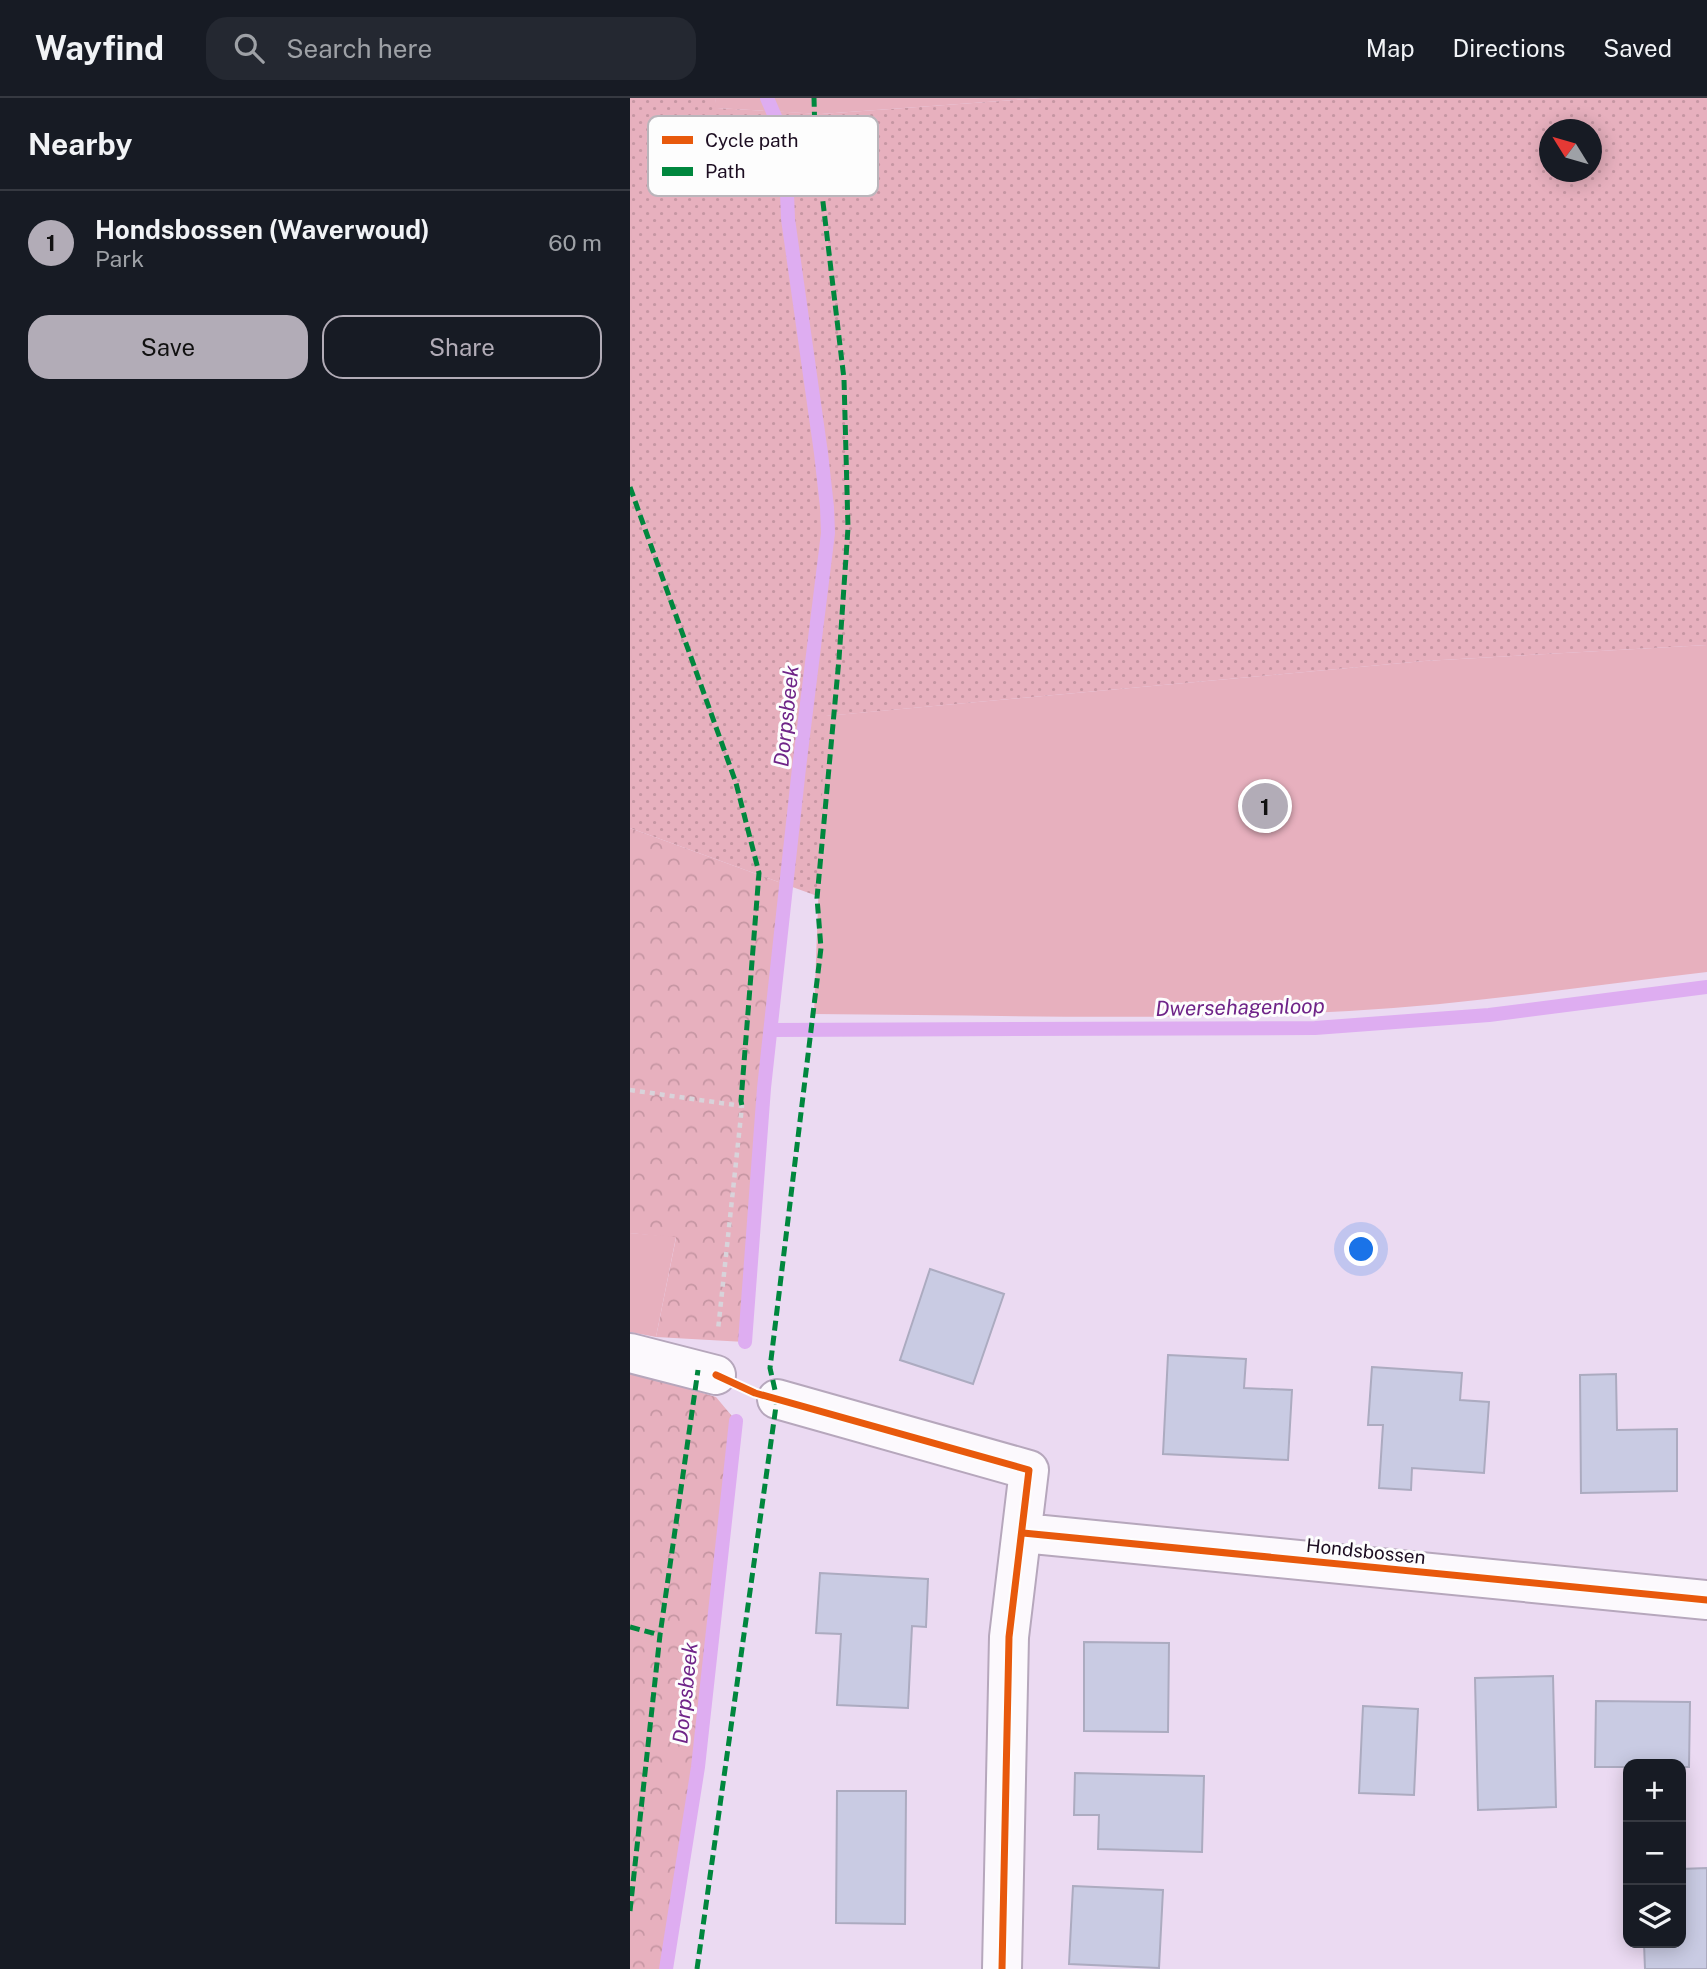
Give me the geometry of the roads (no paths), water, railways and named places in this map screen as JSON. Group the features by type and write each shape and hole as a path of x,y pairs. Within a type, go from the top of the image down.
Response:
{"street":[{"path":"630,1353 707,1373"},
{"path":"777,1399 1029,1470 1009,1637 1002,1969"},
{"name":"Hondsbossen","path":"1023,1533 1707,1600"}],"waterway":[{"name":"Dorpsbeek","path":"767,98 775,116"},
{"name":"Dorpsbeek","path":"745,1342 764,1088 828,533 821,453 788,219 787,196"},
{"name":"Dwersehagenloop","path":"771,1030 1315,1028 1489,1015 1707,987"},
{"name":"Dorpsbeek","path":"666,1969 698,1767 736,1421"}],"place":[{"name":"Hondsbossen (Waverwoud)","path":"1265,806"}]}
